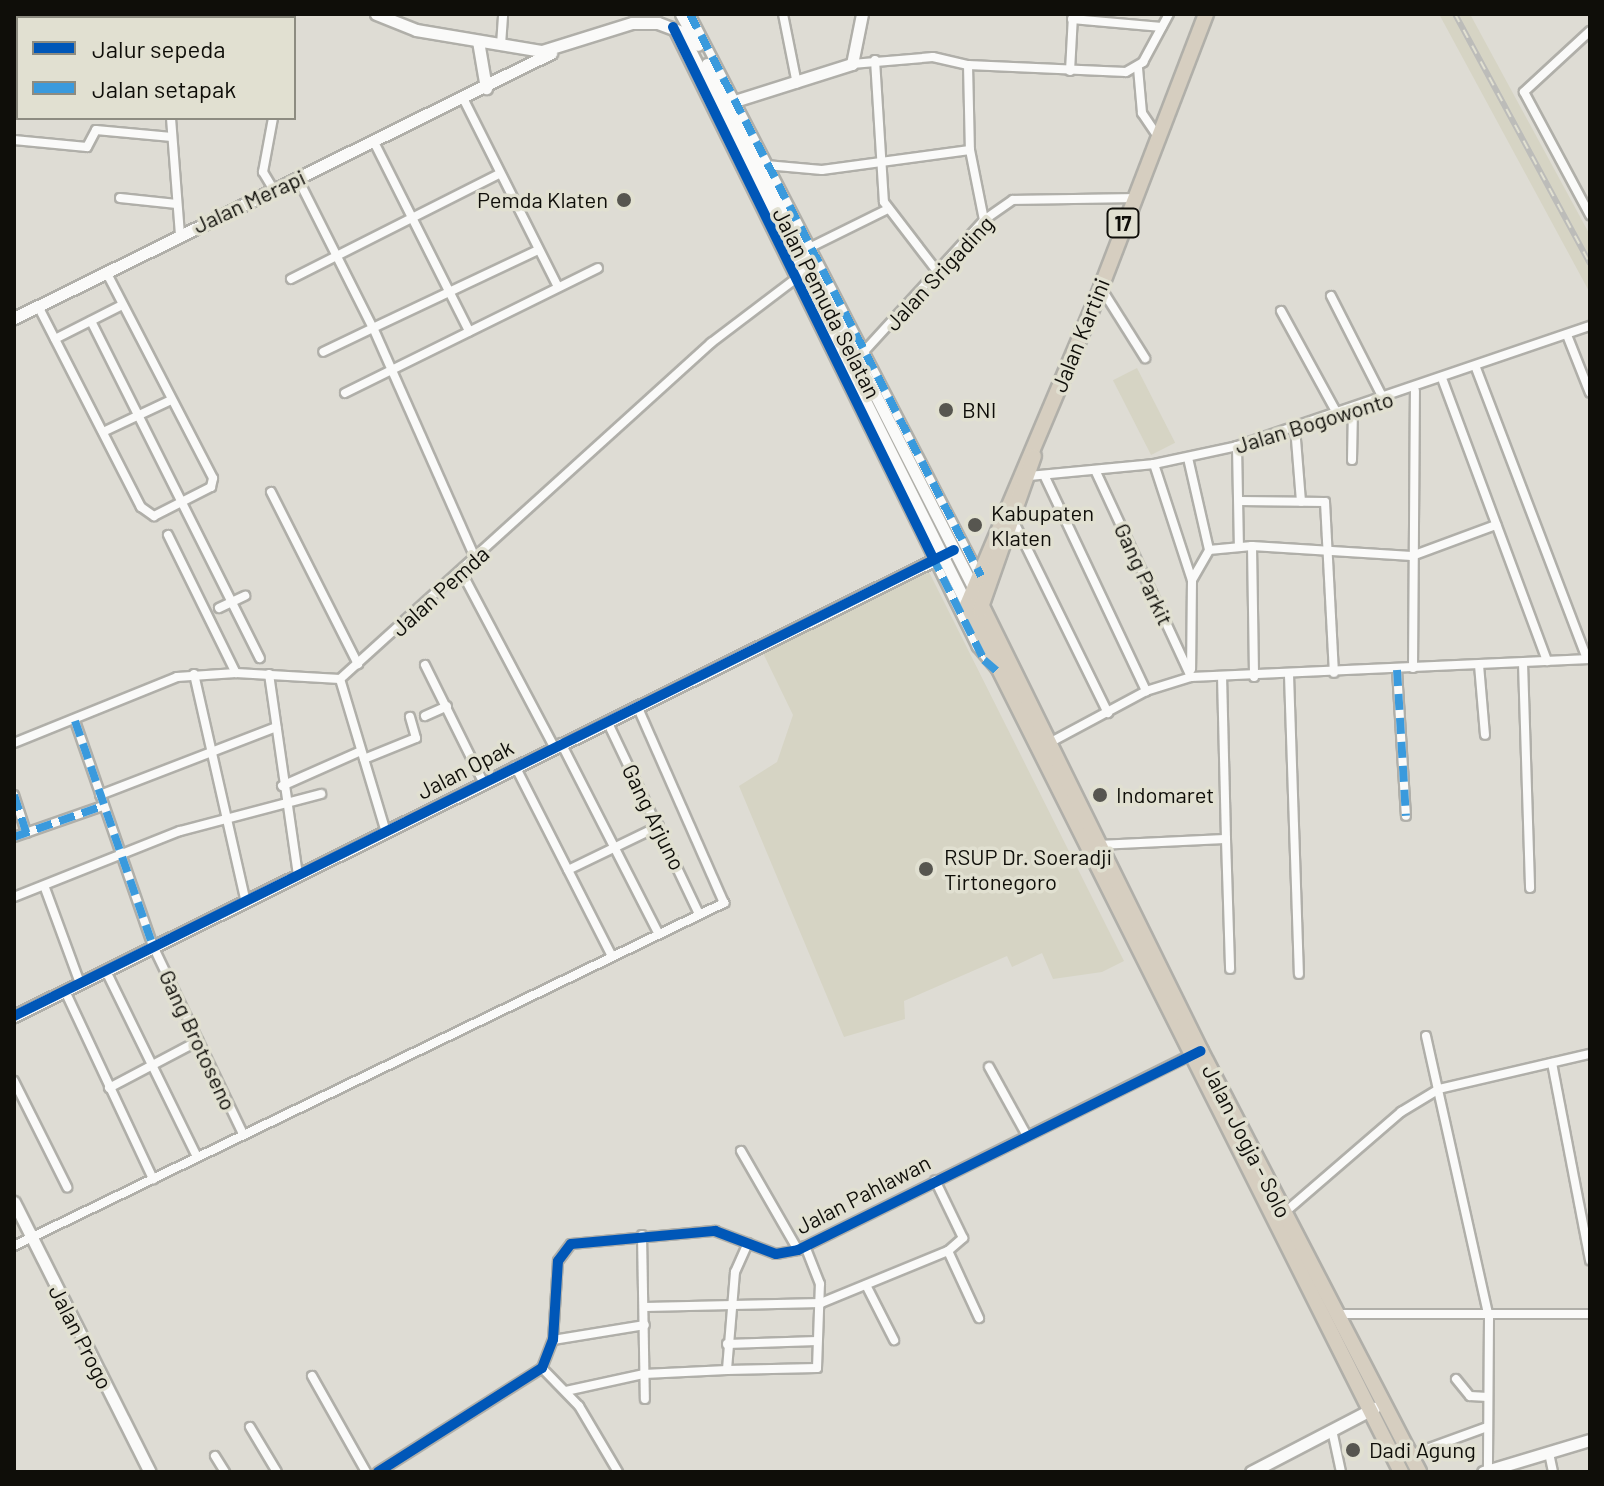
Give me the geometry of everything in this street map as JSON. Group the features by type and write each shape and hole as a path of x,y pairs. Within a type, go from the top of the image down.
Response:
{"highway":[{"name":"Jalan Kartini","path":"988,576 991,543 1101,288 1206,14"},
{"name":"Jalan Kartini","path":"988,576 1014,522 1040,433"},
{"name":"17","path":"975,605 988,576"},
{"name":"Jalan Jogja - Solo","path":"975,605 999,673 1095,846"},
{"name":"Jalan Jogja - Solo","path":"975,605 1051,742 1095,846 1195,1053 1376,1407 1419,1472"},
{"name":"Jalan Jogja - Solo","path":"1195,1053 1284,1213 1334,1314 1401,1472"}],"street":[{"path":"376,14 416,30 554,52"},
{"path":"501,45 503,14"},
{"name":"Jalan Pemuda Selatan","path":"681,14 726,103 789,246 856,360 908,483 944,555 975,605"},
{"path":"690,14 726,103 766,165 809,248 856,360"},
{"path":"783,14 797,84"},
{"path":"852,64 862,14"},
{"path":"1158,137 1142,113 1138,68 1169,14"},
{"path":"1070,71 1072,16 1162,27"},
{"path":"636,18 673,27 892,441 908,483 944,555 984,660 999,673"},
{"name":"Jalan Merapi","path":"14,318 180,234 464,100 554,52 636,18"},
{"name":"Jalan Pemuda Selatan","path":"673,27 687,39 726,103"},
{"path":"1590,31 1524,92 1590,215"},
{"path":"478,41 486,88"},
{"path":"726,103 797,84 852,64 875,60 933,57 968,65 1070,71 1138,68"},
{"path":"875,60 878,162 888,209 940,275"},
{"path":"968,65 970,150 984,220"},
{"path":"464,100 558,287"},
{"path":"171,120 180,234"},
{"path":"273,120 263,172 274,190"},
{"path":"14,140 87,147 96,130 172,137"},
{"path":"374,142 469,331"},
{"path":"766,165 822,170 970,150"},
{"path":"291,279 499,174"},
{"path":"298,179 393,369 476,560"},
{"name":"Jalan Srigading","path":"856,360 940,275 984,220 1024,196 1134,198"},
{"path":"120,198 177,204"},
{"path":"809,248 888,209"},
{"path":"323,352 538,250"},
{"path":"345,393 598,268"},
{"path":"38,306 146,514 180,502 213,482 106,272"},
{"name":"Jalan Pemda","path":"340,679 462,573 711,343 803,273"},
{"path":"1101,288 1145,358"},
{"path":"1331,296 1384,400"},
{"path":"55,339 122,305"},
{"path":"1281,311 1338,415"},
{"path":"91,321 260,658"},
{"name":"Jalan Bogowonto","path":"1029,476 1045,477 1154,464 1237,446 1415,391 1590,326"},
{"path":"1567,335 1590,393"},
{"path":"1051,742 1146,691 1191,675 1254,677 1588,659 1476,368"},
{"path":"1443,381 1547,661"},
{"path":"1413,668 1415,391"},
{"path":"103,432 171,400"},
{"path":"1352,460 1353,409"},
{"path":"1295,427 1301,502"},
{"path":"892,441 988,576"},
{"path":"1237,446 1239,546"},
{"path":"1188,458 1209,550 1192,580"},
{"path":"1154,464 1192,580 1191,675"},
{"name":"Gang Parkit","path":"1096,472 1191,675"},
{"path":"1045,477 1146,691"},
{"path":"271,492 358,664"},
{"path":"1240,501 1325,502 1334,673"},
{"path":"1014,522 1108,713"},
{"path":"1209,550 1252,546 1412,556 1496,525"},
{"path":"168,535 236,673"},
{"path":"1252,546 1254,677"},
{"name":"Jalan Opak","path":"14,1016 944,555"},
{"path":"462,573 616,846 657,931"},
{"path":"219,608 245,596"},
{"path":"1523,663 1530,888"},
{"path":"425,665 483,782"},
{"path":"1479,665 1485,735"},
{"path":"1397,670 1406,816"},
{"path":"194,674 245,899"},
{"path":"14,743 194,674 269,674 340,679 386,832"},
{"path":"269,674 283,805 298,875"},
{"path":"1289,675 1299,974"},
{"path":"1222,678 1230,969"},
{"path":"425,716 447,706"},
{"path":"14,1246 33,1240 243,1134 612,956 657,931 724,903 724,895 637,706"},
{"path":"282,786 416,738 410,717"},
{"name":"Gang Brotoseno","path":"75,721 119,856 153,946 243,1134"},
{"name":"Gang Arjuno","path":"607,721 699,914"},
{"path":"100,795 276,727"},
{"path":"515,766 612,956"},
{"path":"14,897 45,888 119,856 225,818 321,794"},
{"path":"14,795 26,833"},
{"path":"14,837 103,806"},
{"path":"568,870 659,826"},
{"path":"1095,846 1226,839"},
{"path":"45,888 80,983"},
{"path":"106,971 197,1157"},
{"path":"65,991 153,1179"},
{"path":"1426,1036 1489,1318 1485,1471 1590,1440"},
{"path":"109,1088 198,1041"},
{"name":"Jalan Pahlawan","path":"542,1368 553,1340 563,1251 584,1240 715,1231 776,1254 802,1248 1026,1134 1195,1053"},
{"path":"1284,1213 1401,1112 1439,1089 1590,1054"},
{"path":"1552,1063 1590,1260"},
{"path":"989,1067 1026,1134"},
{"path":"14,1081 67,1187"},
{"path":"566,1391 644,1374 816,1368 821,1303 802,1248 741,1151"},
{"path":"645,1307 729,1309 821,1303 948,1251 963,1238 935,1180"},
{"name":"Jalan Progo","path":"14,1202 150,1472"},
{"path":"642,1235 645,1399"},
{"path":"727,1370 729,1309 748,1243"},
{"path":"948,1251 979,1318"},
{"path":"866,1285 894,1340"},
{"path":"1334,1314 1489,1318 1590,1314"},
{"path":"553,1340 645,1325"},
{"path":"727,1344 817,1341"},
{"path":"378,1472 542,1368 566,1391 618,1472"},
{"path":"312,1376 366,1472"},
{"path":"1456,1379 1470,1396 1488,1397"},
{"path":"1251,1472 1376,1407"},
{"path":"250,1427 277,1472"},
{"path":"1410,1455 1487,1427"},
{"path":"1332,1430 1341,1472"},
{"path":"1549,1453 1553,1472"},
{"path":"215,1456 225,1472"},
{"path":"394,1462 400,1472"}],"shaded area":[{"path":"1439,14 1470,14 1590,235 1590,293"},
{"path":"1137,368 1175,443 1151,455 1113,380"},
{"name":"RSUP Dr. Soeradji Tirtonegoro","path":"927,568 1124,961 1102,972 1053,979 1042,953 1012,967 1007,956 904,1001 905,1019 844,1037 739,786 777,762 793,715 761,649"}],"railway":[{"path":"1455,14 1590,264"}],"marked path":[{"path":"690,14 981,576"},
{"path":"932,556 984,660 999,673"},
{"path":"1397,670 1406,816"},
{"path":"75,721 153,946"},
{"path":"14,795 26,833"},
{"path":"14,837 103,806"}],"cycle path":[{"path":"673,27 934,560"},
{"path":"14,1016 954,550"},
{"path":"378,1472 542,1368 553,1340 558,1261 571,1244 715,1231 776,1254 798,1250 1201,1051"}],"place":[{"name":"Pemda Klaten","path":"624,200"},
{"name":"BNI","path":"946,410"},
{"name":"Kabupaten Klaten","path":"975,525"},
{"name":"Indomaret","path":"1100,795"},
{"name":"RSUP Dr. Soeradji Tirtonegoro","path":"926,869"},
{"name":"Dadi Agung","path":"1353,1450"}]}
